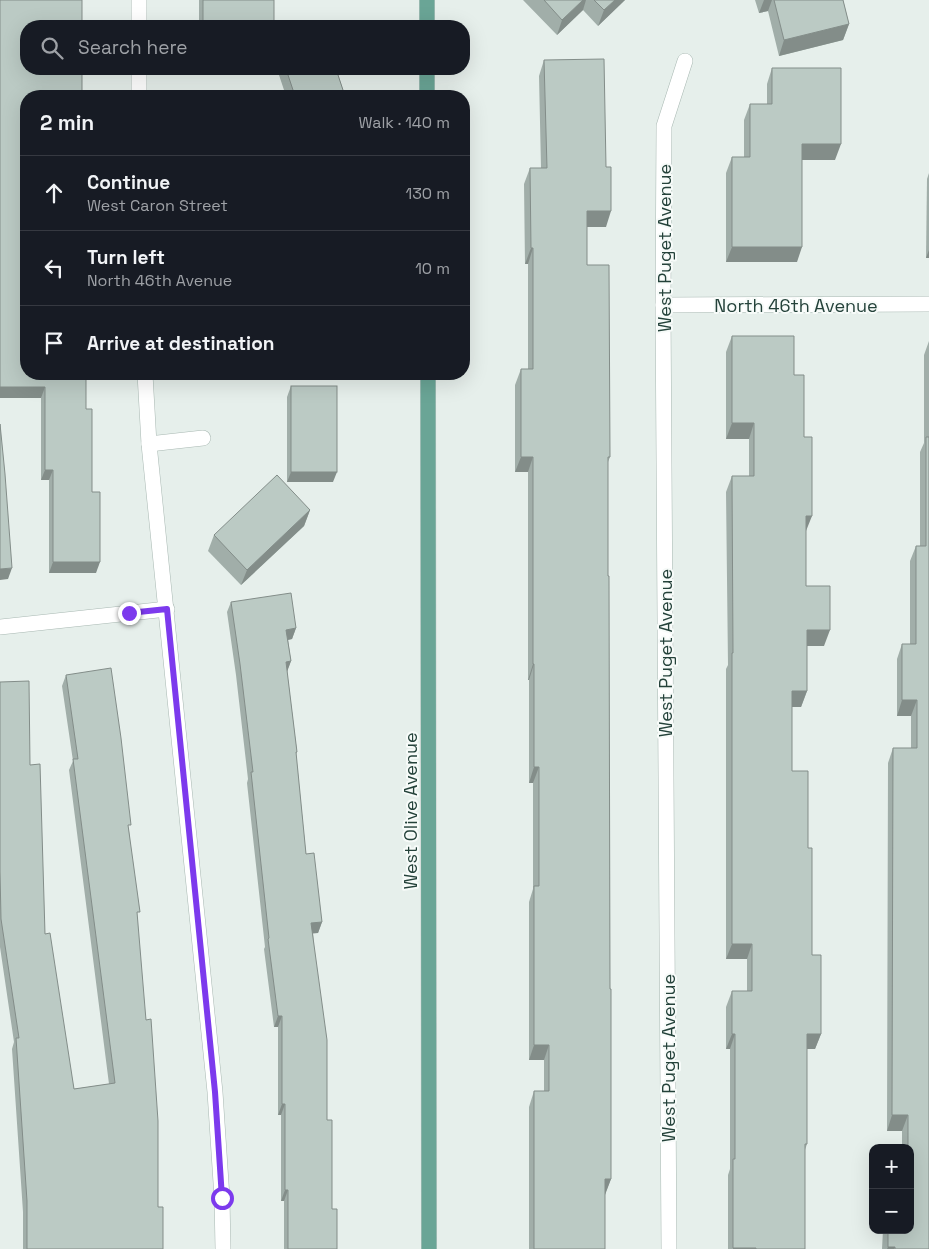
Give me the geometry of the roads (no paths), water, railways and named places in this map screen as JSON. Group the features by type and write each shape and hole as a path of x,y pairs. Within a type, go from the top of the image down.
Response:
{"main road":[{"path":"427,0 427,20"},
{"path":"427,75 427,90"},
{"name":"West Olive Avenue","path":"428,380 430,1249"}],"street":[{"path":"139,0 139,20"},
{"name":"West Puget Avenue","path":"669,1249 663,305 664,126 685,60"},
{"path":"139,75 139,90"},
{"name":"North 46th Avenue","path":"663,305 929,304"},
{"path":"145,380 149,444 215,1092 222,1198 223,1249"},
{"path":"149,444 203,438"},
{"path":"0,627 167,609"}]}
